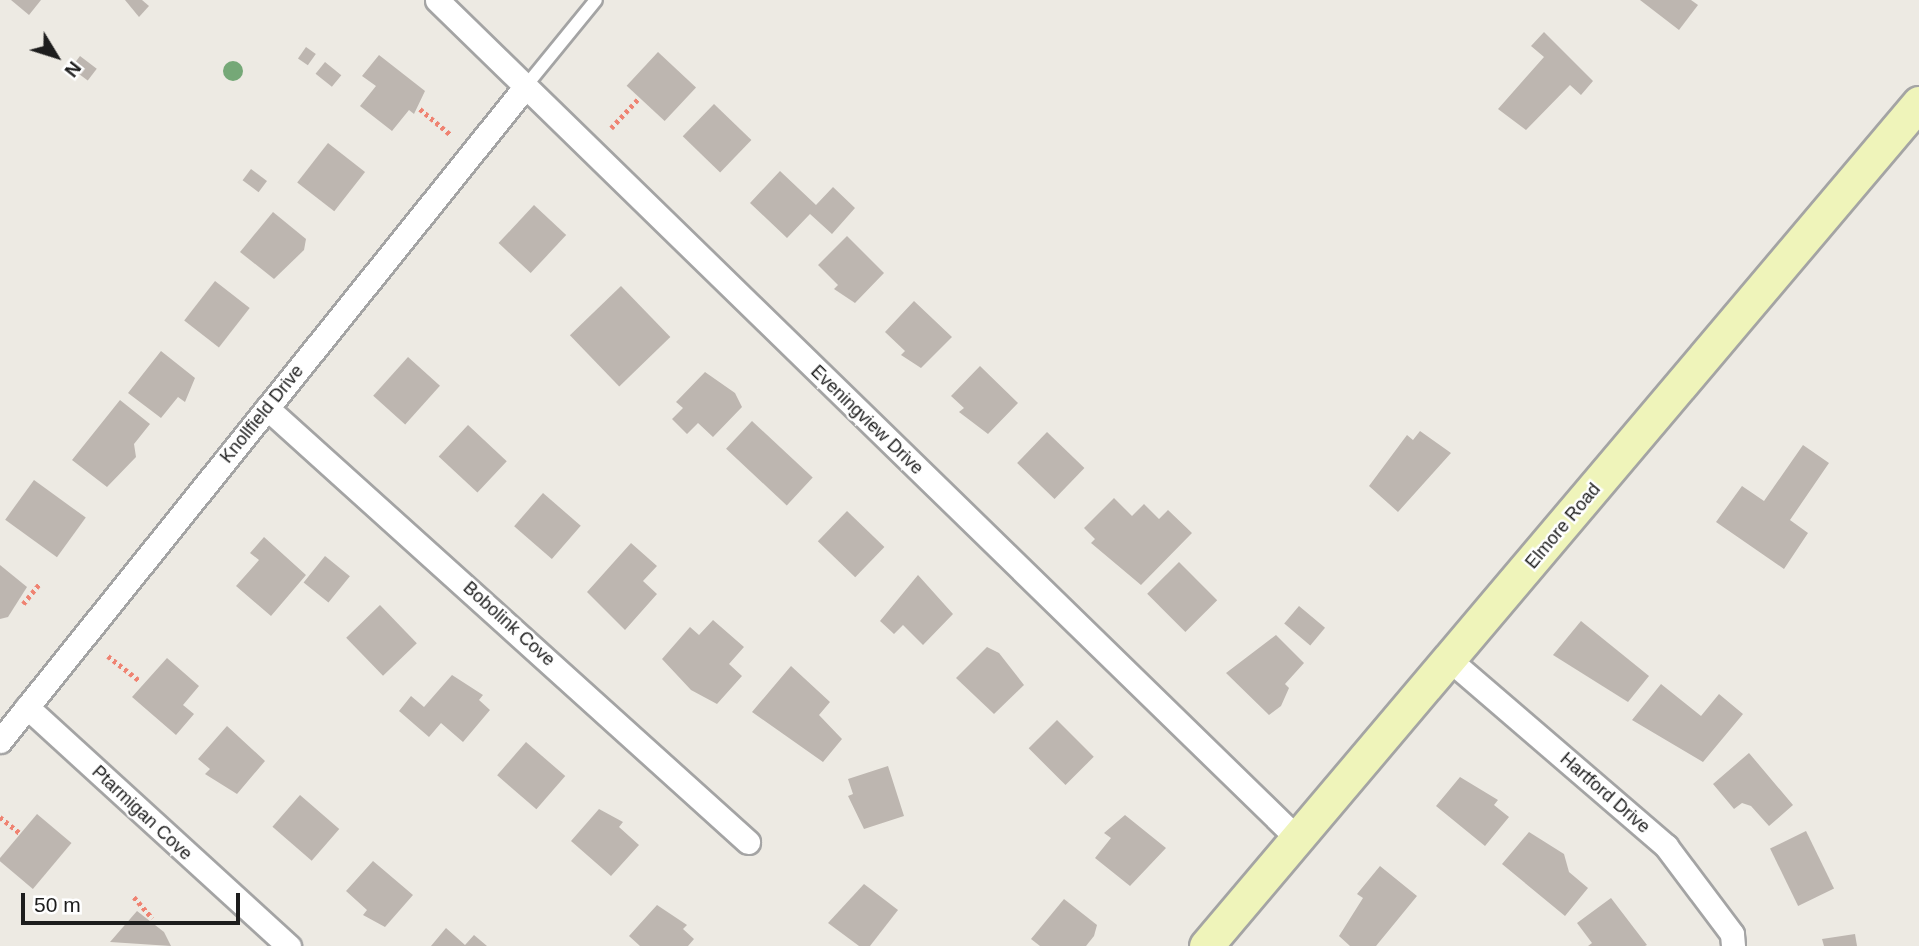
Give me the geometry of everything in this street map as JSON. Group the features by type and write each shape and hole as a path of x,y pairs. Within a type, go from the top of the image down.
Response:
{"street":[{"name":"Eveningview Drive","path":"437,0 1297,838"},
{"name":"Knollfield Drive","path":"0,741 525,87"},
{"name":"Elmore Road","path":"1206,946 1451,661 1919,103"},
{"name":"Bobolink Cove","path":"267,408 748,842"},
{"name":"Hartford Drive","path":"1451,661 1666,846 1732,934 1732,946"},
{"name":"Ptarmigan Cove","path":"27,707 289,946"}],"lane":[{"path":"525,87 596,0"}],"path":[{"path":"611,128 638,99"},
{"path":"420,109 450,134"},
{"path":"23,604 39,584"},
{"path":"108,656 139,680"},
{"path":"0,817 20,833"},
{"path":"134,897 152,918"}],"building":[{"path":"11,0 41,0 29,15"},
{"path":"125,0 142,0 149,6 139,17"},
{"path":"1640,0 1691,0 1698,5 1679,30"},
{"path":"1544,32 1593,81 1581,95 1570,85 1526,130 1498,109 1544,57 1531,46"},
{"path":"306,47 316,54 308,65 298,58"},
{"path":"658,52 696,87 665,121 627,86"},
{"path":"379,55 425,91 414,114 409,110 392,131 360,106 376,86 362,76"},
{"path":"80,56 97,69 88,81 71,68"},
{"path":"325,62 341,75 332,87 316,74"},
{"path":"714,104 751,140 720,172 683,136"},
{"path":"328,143 365,172 334,211 297,182"},
{"path":"251,169 267,181 259,192 243,180"},
{"path":"780,171 816,205 833,187 855,208 832,234 810,214 787,238 750,203"},
{"path":"534,205 566,235 531,273 499,243"},
{"path":"273,212 306,239 304,250 274,279 240,252"},
{"path":"847,236 884,273 855,303 834,289 838,285 818,265"},
{"path":"215,281 250,308 219,347 184,320"},
{"path":"621,286 670,337 619,386 570,335"},
{"path":"914,301 952,337 921,368 901,355 905,351 885,332"},
{"path":"161,351 195,378 185,402 178,397 161,418 128,393"},
{"path":"408,357 440,386 405,424 373,396"},
{"path":"980,366 1018,403 988,434 959,412 964,408 951,396"},
{"path":"705,372 735,393 742,407 713,437 698,423 687,434 672,419 683,408 676,402"},
{"path":"120,400 150,424 134,444 136,457 107,487 72,460"},
{"path":"752,421 813,478 787,505 726,449"},
{"path":"468,425 507,461 477,493 439,456"},
{"path":"1420,431 1451,453 1398,512 1369,486 1407,435 1413,440"},
{"path":"1047,432 1084,468 1055,499 1017,463"},
{"path":"1803,445 1829,463 1790,520 1808,533 1784,569 1716,522 1742,486 1764,501"},
{"path":"34,480 86,518 57,557 5,520"},
{"path":"543,493 581,526 552,559 514,526"},
{"path":"1114,498 1132,516 1144,504 1159,519 1168,510 1192,533 1141,585 1091,543 1095,539 1084,528"},
{"path":"847,511 884,547 855,577 818,541"},
{"path":"264,537 306,575 271,616 236,586 259,560 250,553"},
{"path":"631,543 657,566 643,581 657,594 625,630 587,592"},
{"path":"325,556 350,576 328,603 304,582"},
{"path":"1179,562 1217,600 1185,632 1147,594"},
{"path":"0,565 27,587 8,617 0,619"},
{"path":"918,575 953,614 923,645 903,625 894,634 880,621"},
{"path":"380,605 417,643 383,676 346,638"},
{"path":"1299,606 1325,628 1310,645 1284,624"},
{"path":"713,620 744,647 729,664 742,676 717,704 691,690 662,659 690,627 699,635"},
{"path":"1581,621 1649,676 1628,702 1553,655"},
{"path":"1276,635 1304,663 1285,684 1289,688 1281,706 1269,715 1226,673"},
{"path":"987,647 999,653 1024,685 994,714 956,678"},
{"path":"167,658 199,686 183,705 194,714 176,735 132,697"},
{"path":"791,666 830,702 819,715 842,739 823,762 752,712"},
{"path":"452,675 483,695 479,700 490,710 463,742 441,723 429,737 399,711 411,696 424,707"},
{"path":"1661,684 1701,716 1719,694 1743,714 1703,762 1632,720"},
{"path":"1057,720 1094,757 1065,785 1029,748"},
{"path":"227,726 265,761 237,794 205,774 210,769 198,759"},
{"path":"526,742 565,776 536,809 497,775"},
{"path":"1749,753 1793,805 1769,826 1751,806 1742,803 1734,809 1713,784"},
{"path":"888,766 904,816 864,829 848,796 853,794 848,779"},
{"path":"1460,777 1498,800 1494,805 1509,817 1485,846 1436,806"},
{"path":"300,795 339,829 312,861 272,827"},
{"path":"599,809 623,822 619,827 639,845 611,876 571,841"},
{"path":"37,814 71,843 33,889 0,861 0,858"},
{"path":"1125,815 1166,848 1130,886 1095,858 1111,838 1104,833"},
{"path":"1806,831 1834,889 1798,906 1770,849"},
{"path":"1529,832 1564,854 1569,872 1588,888 1565,916 1502,864"},
{"path":"373,861 413,895 385,927 363,915 367,910 346,891"},
{"path":"1380,866 1417,896 1376,946 1350,946 1339,936 1363,898 1357,894"},
{"path":"864,884 898,910 870,946 859,946 828,923"},
{"path":"1611,898 1647,945 1588,946 1592,943 1577,923"},
{"path":"1064,899 1097,925 1094,936 1086,946 1040,946 1031,939"},
{"path":"657,905 687,925 683,929 694,939 688,946 640,946 629,936"},
{"path":"137,911 164,932 171,946 110,942"},
{"path":"446,928 465,945 474,935 487,946 431,946"},
{"path":"1855,934 1857,946 1824,946 1822,939"}]}
